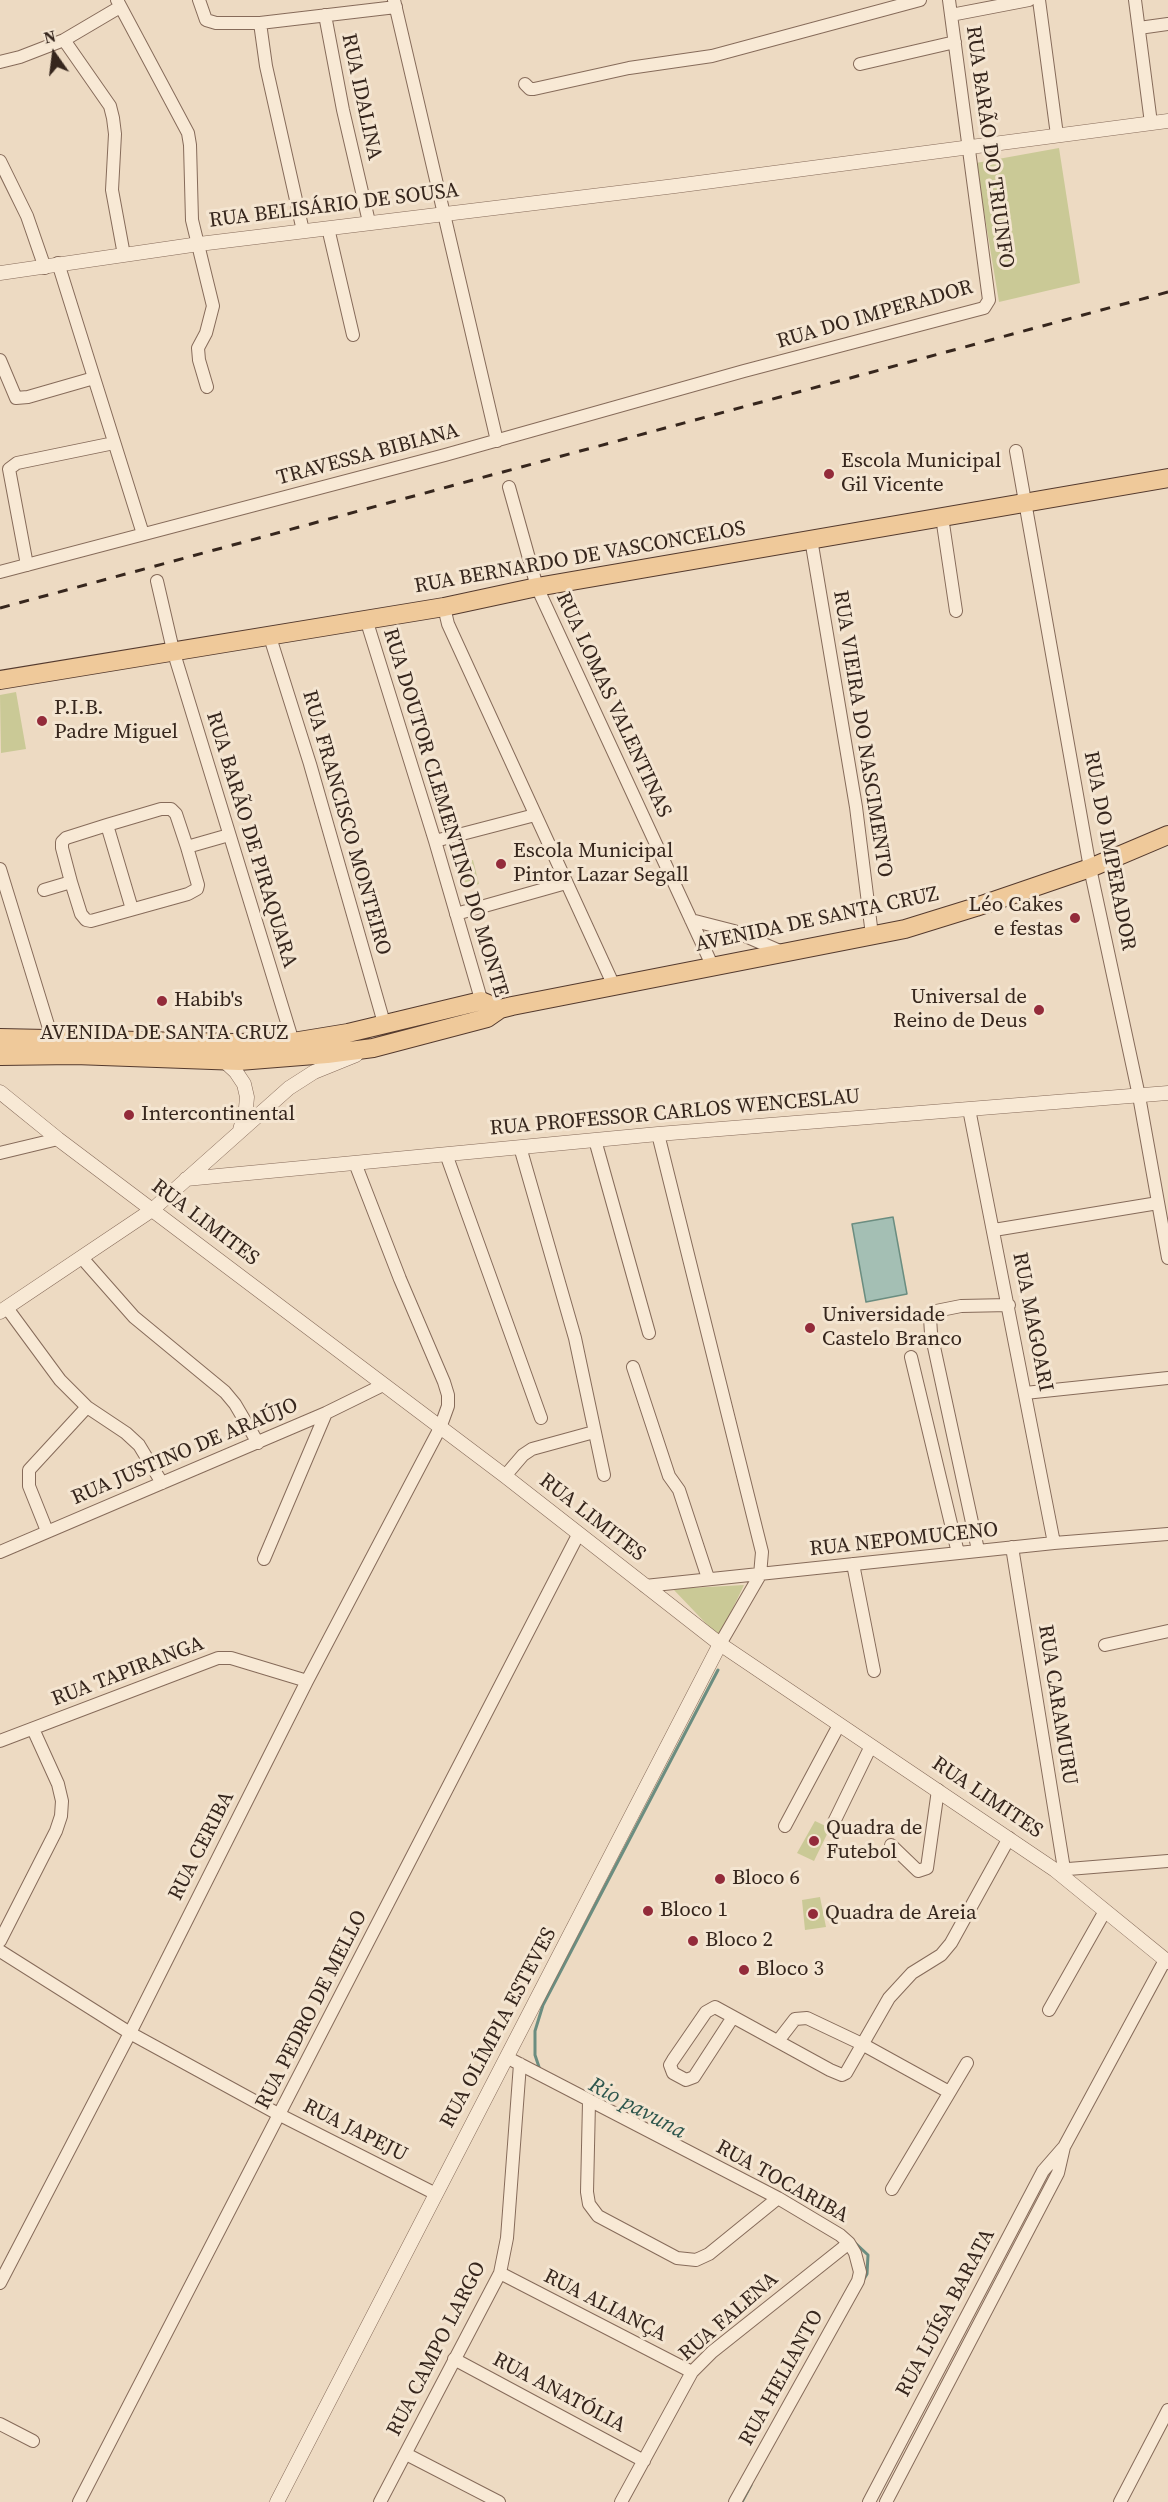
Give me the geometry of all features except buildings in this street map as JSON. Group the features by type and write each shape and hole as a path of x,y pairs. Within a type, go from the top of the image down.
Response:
{"main road":[{"name":"RUA BERNARDO DE VASCONCELOS","path":"0,680 444,607 537,587 1168,478"},
{"name":"AVENIDA DE SANTA CRUZ","path":"0,1038 293,1042 348,1033 384,1023 489,1009 905,929 1090,868 1168,835"},
{"name":"AVENIDA DE SANTA CRUZ","path":"0,1056 75,1055 224,1060 317,1055 373,1048 489,1009"}],"street":[{"path":"199,0 206,21 260,23 395,3 446,214 497,441"},
{"path":"525,84 530,89 534,89 628,68 738,51 920,0"},
{"name":"RUA BARÃO DO TRIUNFO","path":"950,0 989,300"},
{"path":"951,15 1029,0"},
{"path":"1039,0 1057,135"},
{"path":"1135,0 1151,123"},
{"path":"0,62 64,40 119,3 188,133 190,207 213,306 206,333 198,348 207,387"},
{"name":"RUA IDALINA","path":"325,15 345,120 369,222"},
{"path":"260,23 266,66 303,231"},
{"path":"1139,28 1168,24"},
{"path":"64,40 110,106 116,134 112,190 124,255"},
{"path":"860,64 955,42"},
{"name":"RUA BELISÁRIO DE SOUSA","path":"0,273 199,244 675,186 1168,121"},
{"path":"0,161 52,266 94,378 143,534"},
{"path":"328,228 354,335"},
{"name":"RUA DO IMPERADOR","path":"744,371 984,308 989,300"},
{"path":"0,360 16,398 28,397 94,378"},
{"name":"TRAVESSA BIBIANA","path":"0,572 497,441 744,371"},
{"path":"27,565 9,469 17,463 114,443"},
{"name":"RUA DO IMPERADOR","path":"1016,451 1090,868 1139,1096 1168,1258"},
{"name":"RUA LOMAS VALENTINAS","path":"509,487 537,587 712,965"},
{"path":"942,517 956,611"},
{"name":"RUA VIEIRA DO NASCIMENTO","path":"807,540 856,807 872,935"},
{"name":"RUA BARÃO DE PIRAQUARA","path":"157,581 173,650 293,1042"},
{"path":"444,607 448,624 614,986"},
{"name":"RUA DOUTOR CLEMENTINO DO MONTE","path":"366,619 456,914 489,1009"},
{"name":"RUA FRANCISCO MONTEIRO","path":"269,634 310,764 384,1023"},
{"path":"161,809 171,809 176,814 187,847 197,880 196,889 188,894 86,920 81,914 71,882 62,842 66,838 107,825 161,809"},
{"path":"435,841 536,815"},
{"path":"107,825 132,909"},
{"path":"187,847 229,835"},
{"path":"0,869 52,1038"},
{"path":"44,890 71,882"},
{"path":"456,914 566,883"},
{"path":"691,920 734,930 782,952"},
{"path":"203,1042 236,1072 244,1084 247,1097 240,1130"},
{"path":"162,1483 139,1446 126,1433 87,1407 52,1371 3,1310 152,1210 240,1130 303,1078 373,1048"},
{"name":"RUA LIMITES","path":"0,1092 58,1139 506,1476 720,1644 965,1809 1059,1869 1105,1911 1166,1961"},
{"name":"RUA PROFESSOR CARLOS WENCESLAU","path":"186,1179 658,1134 1168,1093"},
{"name":"RUA MAGOARI","path":"969,1109 1054,1543"},
{"path":"658,1134 760,1541 762,1564 760,1575"},
{"path":"0,1152 58,1139"},
{"path":"595,1140 649,1333"},
{"path":"520,1147 575,1338 604,1475"},
{"path":"218,1150 217,1164 223,1171 233,1174"},
{"path":"446,1154 542,1418"},
{"name":"RUA CERIBA","path":"0,2283 130,2033 307,1681 440,1428 448,1406 448,1395 355,1163"},
{"path":"994,1230 1158,1203"},
{"path":"82,1258 134,1317 225,1392 235,1404 258,1443"},
{"path":"978,1550 931,1333 930,1318 936,1311 962,1306 1009,1305"},
{"path":"912,1357 954,1553"},
{"path":"633,1367 669,1476 679,1490 708,1578"},
{"path":"1025,1393 1168,1378"},
{"name":"RUA JUSTINO DE ARAÚJO","path":"0,1552 258,1443 383,1385"},
{"path":"46,1532 29,1486 29,1470 87,1407"},
{"path":"264,1559 326,1413"},
{"path":"506,1476 523,1455 532,1449 594,1432"},
{"name":"RUA NEPOMUCENO","path":"645,1586 978,1550 1168,1534"},
{"name":"RUA PEDRO DE MELLO","path":"79,2502 579,1535"},
{"name":"RUA CARAMURU","path":"1012,1547 1059,1869"},
{"path":"853,1564 874,1671"},
{"name":"RUA OLÍMPIA ESTEVES","path":"278,2502 436,2194 514,2061 720,1644 760,1575"},
{"path":"1105,1645 1168,1631"},
{"name":"RUA TAPIRANGA","path":"0,1741 218,1658 231,1658 307,1681"},
{"path":"785,1826 839,1725"},
{"path":"0,1941 56,1831 61,1816 62,1801 58,1784 33,1729"},
{"path":"833,1824 871,1746"},
{"path":"891,1845 918,1871 927,1868 938,1790"},
{"path":"733,2017 694,2077 686,2080 673,2073 670,2065 710,2008 720,2009 830,2070 842,2074 848,2071 889,1998 903,1981 941,1955 951,1943 1009,1838"},
{"path":"1059,1869 1168,1861"},
{"path":"1049,2010 1105,1911"},
{"name":"RUA JAPEJU","path":"0,1951 130,2033 280,2115 436,2194"},
{"name":"RUA LUÍSA BARATA","path":"869,2502 1043,2170 1056,2154 1166,1961"},
{"path":"778,2041 795,2019 807,2018 862,2044 949,2092"},
{"name":"RUA TOCARIBA","path":"514,2061 777,2198 849,2242 855,2253 860,2272"},
{"name":"RUA CAMPO LARGO","path":"380,2502 500,2273 505,2257 514,2061"},
{"path":"892,2189 967,2063"},
{"path":"589,2102 589,2204 597,2216 677,2258 696,2260 709,2254 777,2198"},
{"name":"RUA LUÍSA BARATA","path":"886,2502 1058,2173 1056,2154"},
{"name":"RUA FALENA","path":"621,2502 692,2372 712,2352 849,2242"},
{"name":"RUA HELIANTO","path":"735,2502 853,2291 860,2272"},
{"name":"RUA ALIANÇA","path":"500,2273 692,2372"},
{"name":"RUA ANATÓLIA","path":"454,2359 644,2461"},
{"path":"1120,2502 1168,2410"},
{"path":"0,2424 33,2441"},
{"path":"406,2454 500,2502"}],"shaded area":[{"path":"1059,148 1080,283 999,302 976,163"},
{"path":"16,692 26,749 1,753 0,695"},
{"path":"473,860 479,884 466,888 460,863"},
{"path":"893,1217 907,1294 866,1302 852,1224"},
{"path":"744,1585 719,1637 673,1589"},
{"name":"Quadra de Futebol","path":"815,1821 830,1828 814,1861 797,1853"},
{"name":"Quadra de Areia","path":"820,1897 826,1927 805,1930 802,1900"}],"waterway":[{"name":"Rio pavuna","path":"540,2070 535,2055 535,2031 543,2005 718,1670"},
{"name":"Rio pavuna","path":"852,2240 868,2255 867,2274 864,2279"},
{"name":"Rio pavuna","path":"742,2502 751,2485"}],"railway":[{"path":"0,608 1168,292"}],"place":[{"name":"Escola Municipal Gil Vicente","path":"829,474"},
{"name":"P.I.B. Padre Miguel","path":"42,721"},
{"name":"Escola Municipal Pintor Lazar Segall","path":"501,864"},
{"name":"Léo Cakes e festas","path":"1075,918"},
{"name":"Habib's","path":"162,1001"},
{"name":"Universal de Reino de Deus","path":"1039,1010"},
{"name":"Intercontinental","path":"129,1115"},
{"name":"Universidade Castelo Branco","path":"810,1328"},
{"name":"Quadra de Futebol","path":"814,1841"},
{"name":"Bloco 6","path":"720,1879"},
{"name":"Bloco 1","path":"648,1911"},
{"name":"Quadra de Areia","path":"813,1914"},
{"name":"Bloco 2","path":"693,1941"},
{"name":"Bloco 3","path":"744,1970"}]}
